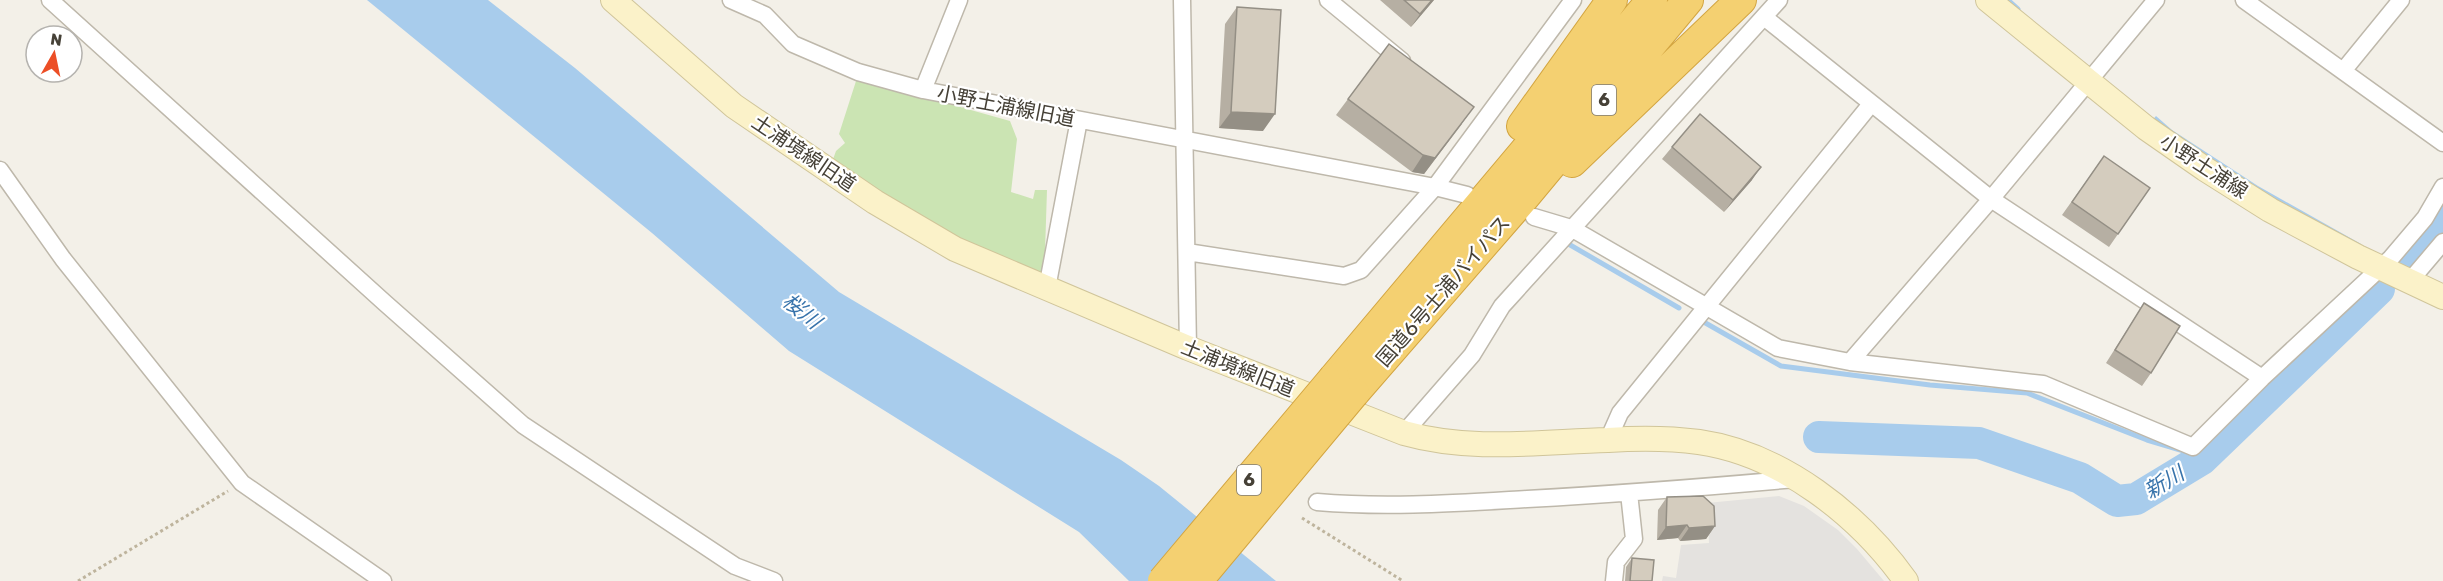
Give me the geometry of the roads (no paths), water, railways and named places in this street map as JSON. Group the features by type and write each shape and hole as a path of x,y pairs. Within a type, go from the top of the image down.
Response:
{"highway":[{"path":"1481,190 1514,138 1611,0"},
{"name":"国道6号土浦バイパス","path":"1197,581 1344,386 1481,190 1652,0"},
{"name":"国道6号土浦バイパス","path":"1163,581 1344,386 1527,209 1688,0"},
{"path":"1527,209 1548,184 1753,8"}],"street":[{"path":"50,0 523,425 735,566 774,581"},
{"name":"土浦境線旧道","path":"613,0 734,106 875,202 955,249 1188,348 1404,433 1447,443 1483,445 1663,439 1734,449 1829,498 1851,518 1906,581"},
{"path":"731,0 765,15 793,44 858,72 923,90"},
{"name":"小野土浦線旧道","path":"959,0 923,90 1435,187 1481,190"},
{"path":"1182,0 1188,348"},
{"path":"1328,0 1417,74"},
{"path":"1404,433 1472,355 1502,306 1571,228 1753,8 1779,0"},
{"name":"小野土浦線","path":"1988,0 2146,128 2205,169 2270,210 2381,268 2443,297"},
{"path":"1850,362 1991,199 2156,0"},
{"path":"2244,0 2443,143"},
{"path":"2343,71 2401,0"},
{"path":"1186,252 1344,276 1361,270 1435,187 1475,121 1564,3"},
{"path":"1753,8 1991,199 2262,378"},
{"path":"1608,440 1620,414 1871,104"},
{"path":"1047,288 1079,120"},
{"path":"0,170 63,258 242,483 383,581"},
{"path":"1527,209 1571,228 1778,348 1850,362 2043,384 2193,447 2262,378 2381,268 2425,218 2443,187"},
{"path":"2409,282 2443,242"},
{"path":"1317,502 1359,506 1471,502 1629,493 1796,479"},
{"path":"1614,581 1616,561 1634,539 1629,493"}],"water":[{"name":"桜川","path":"367,0 488,0 575,68 839,292 1121,460 1159,486 1276,581 1129,581 1079,532 789,351 652,233"},
{"path":"2156,116 2172,130 2258,186 2361,244 2356,253 2149,124"}],"waterway":[{"path":"2008,0 2018,9"},
{"name":"新川","path":"2404,264 2443,218"},
{"path":"1565,242 1679,308"},
{"name":"新川","path":"1819,437 1979,443 2080,478 2117,501 2136,499 2202,459 2379,289"},
{"path":"1702,321 1781,366 1930,385 2027,393 2147,440 2197,455"}]}
